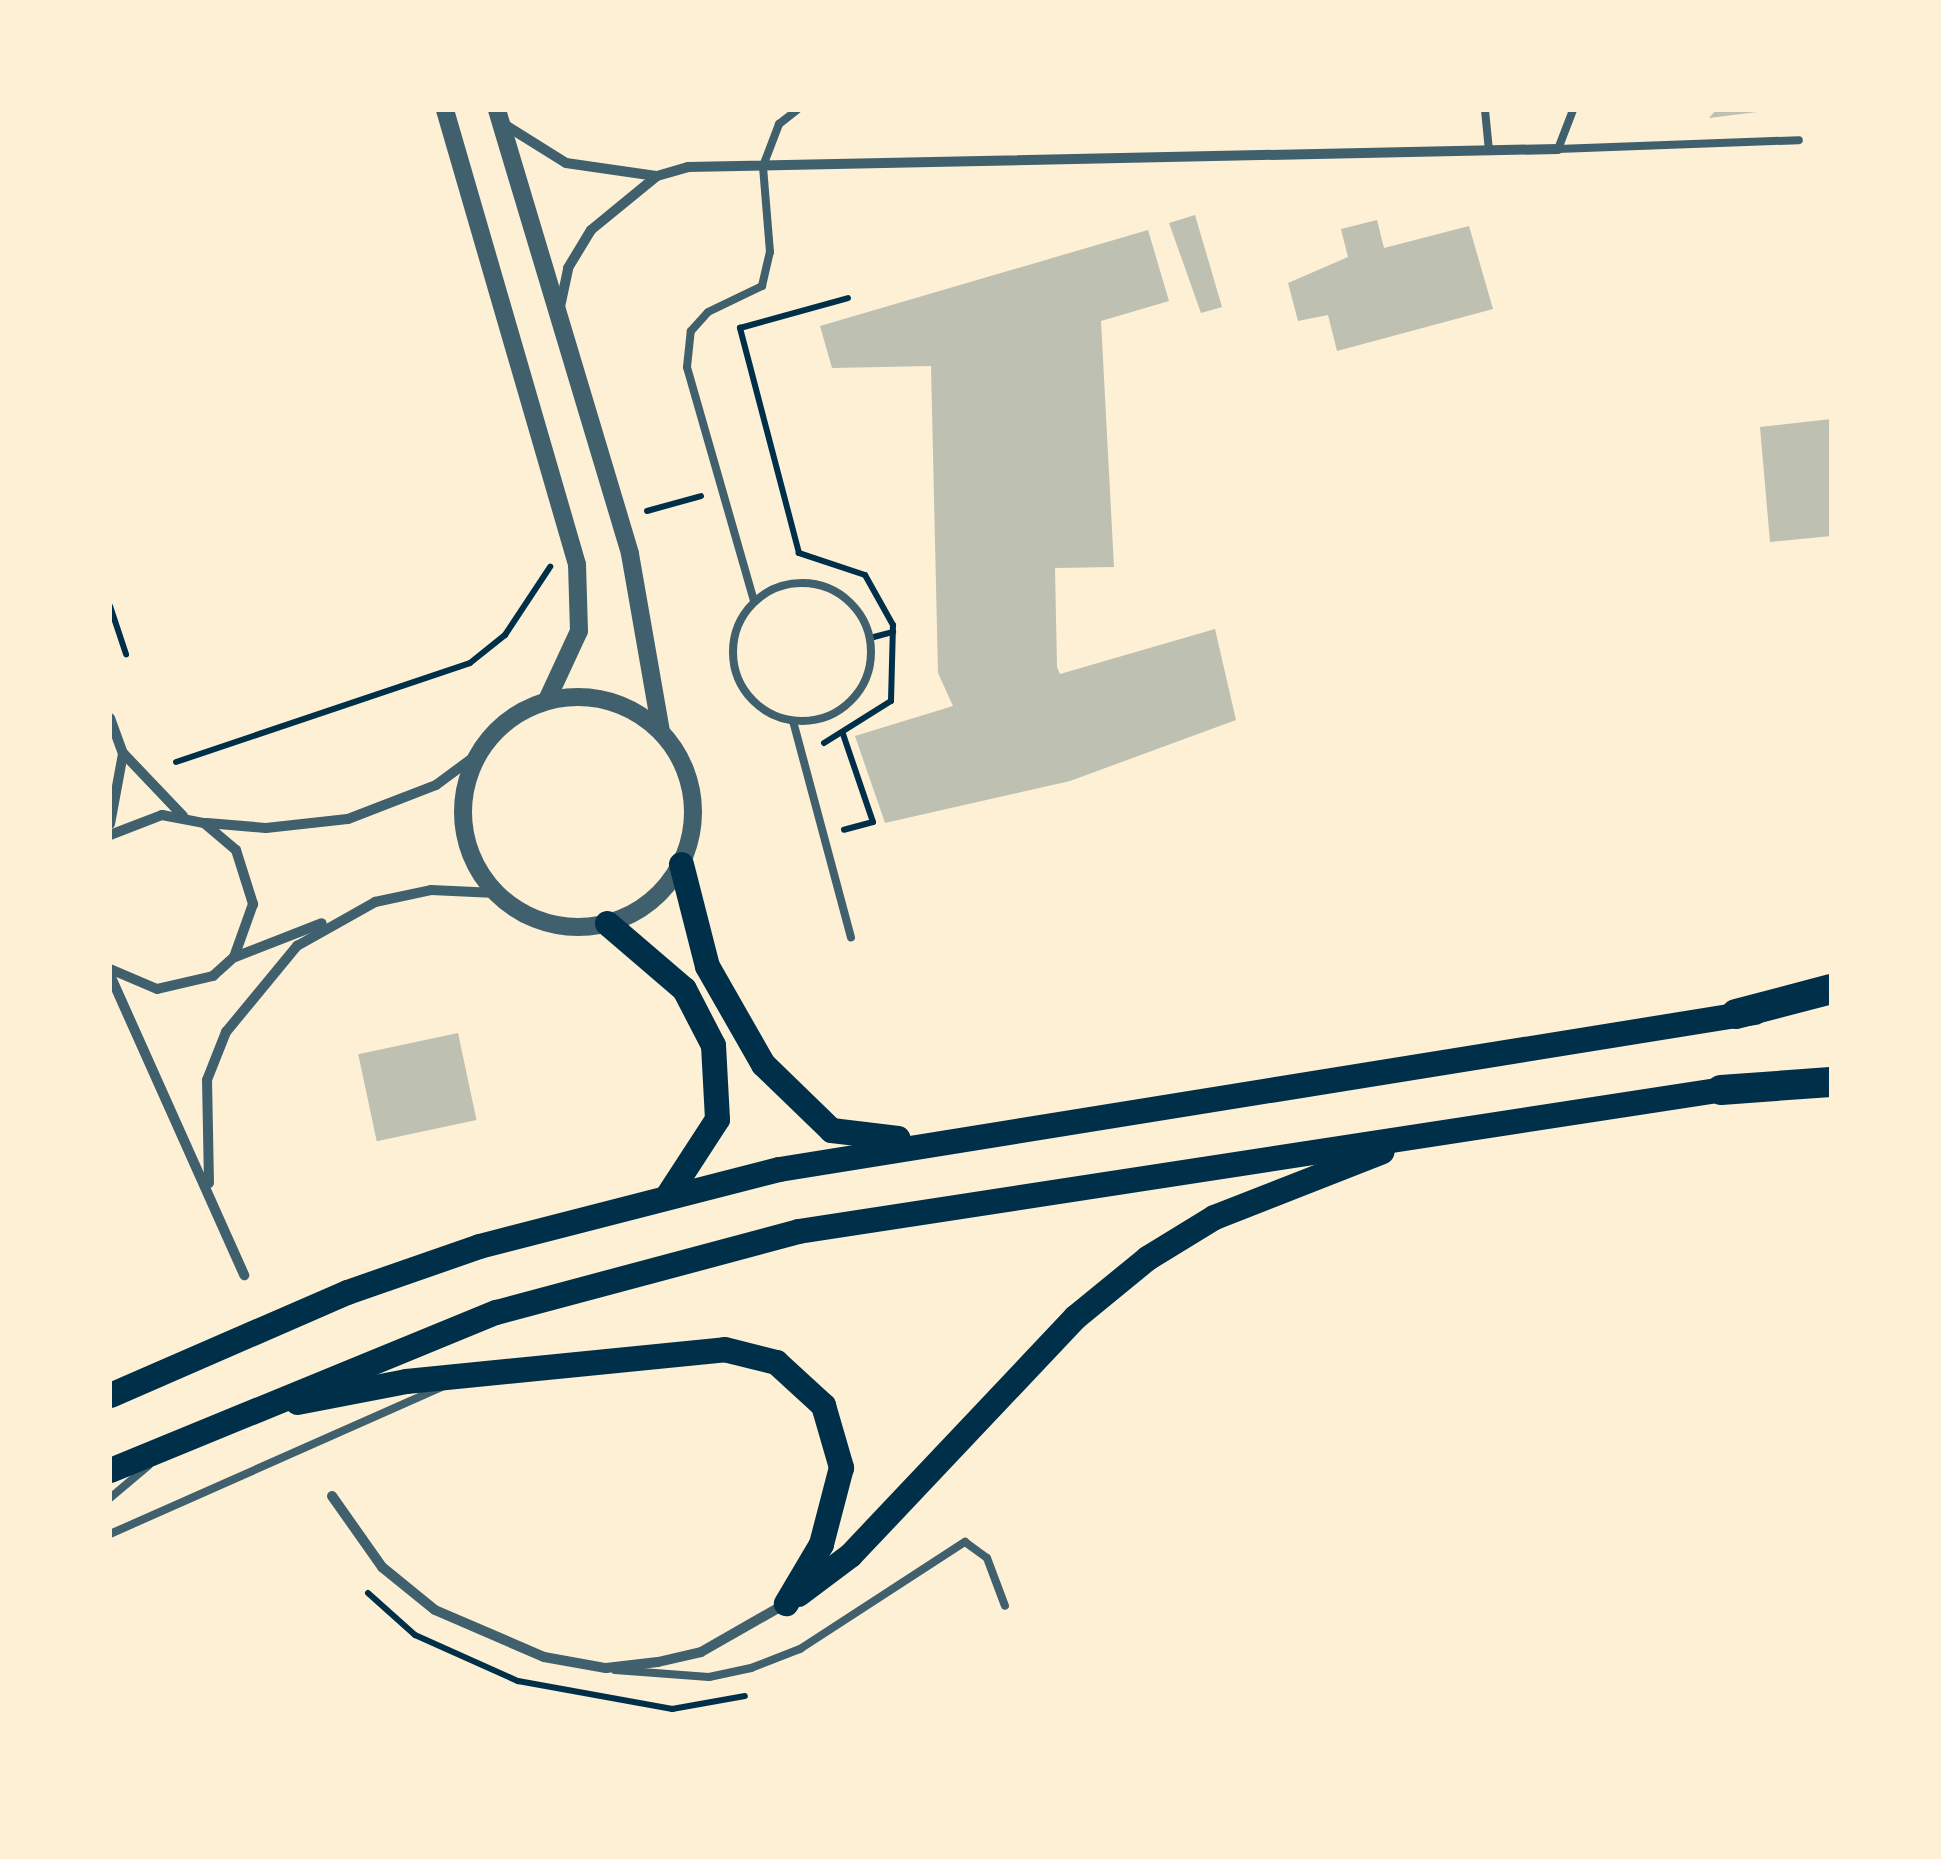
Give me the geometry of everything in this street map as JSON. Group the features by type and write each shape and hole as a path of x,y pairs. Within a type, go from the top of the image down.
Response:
{"highway":[{"path":"1736,1014 1831,989"},
{"path":"1721,1090 1831,1082"}],"main road":[{"path":"681,864 706,966 736,1019 800,1109 830,1130 904,1138 1831,1000"},
{"path":"607,923 684,990 713,1045 718,1118 667,1196"},
{"path":"110,1394 347,1292 667,1196 779,1169 1398,1065"},
{"path":"110,1470 219,1422 496,1312 798,1231 1831,1070"},
{"path":"786,1603 850,1556 1075,1317 1146,1258 1214,1218 1428,1134"},
{"path":"219,1422 472,1374 724,1350 776,1362 803,1380 823,1404 842,1467 821,1544 786,1603"}],"street":[{"path":"446,110 577,564 579,631 547,700"},
{"path":"498,116 566,164 658,176 763,166 1558,149"},
{"path":"110,972 158,990 186,987 234,957 333,918 431,890 496,893 545,922 607,923 650,902 681,864 692,795 661,732 630,554 498,116"},
{"path":"559,312 568,268 592,230 658,176"},
{"path":"110,835 141,818 183,816 204,823 266,828 348,819 436,785 478,754 504,723 547,700 620,704 661,732"},
{"path":"110,718 124,753 183,816"},
{"path":"110,824 124,753"},
{"path":"478,754 465,785 464,834 496,893"},
{"path":"204,823 236,850 249,876 250,918 234,957"},
{"path":"208,1183 202,1130 226,1032 297,946 333,918"},
{"path":"110,972 208,1183 244,1275"},
{"path":"332,1496 382,1566 436,1610 490,1638 606,1668 701,1652 786,1603"}],"lane":[{"path":"754,601 687,368 692,331 708,312 762,286 770,252 763,166 780,124 797,110"},
{"path":"1485,110 1488,151"},
{"path":"1573,110 1558,149 1799,140"},
{"path":"792,583 832,590 870,638 868,670 853,700 815,720 793,721 771,715 740,683 733,640 754,601 792,583"},
{"path":"793,721 820,834 851,937"},
{"path":"110,1534 472,1374"},
{"path":"110,1498 184,1437"},
{"path":"606,1668 709,1677 751,1668 800,1649 964,1542 986,1558 1006,1606"}],"path":[{"path":"822,744 843,734 890,700 893,632 865,575 799,554 740,328 848,298"},
{"path":"647,511 722,491"},
{"path":"176,762 478,658 550,567"},
{"path":"110,606 126,654"},
{"path":"870,638 893,632"},
{"path":"820,834 873,822 843,734"}],"building":[{"path":"1716,110 1773,110 1709,118"},
{"path":"1195,215 1222,307 1201,313 1169,223"},
{"path":"1377,220 1384,248 1469,226 1493,309 1337,351 1328,315 1298,321 1288,283 1348,257 1341,229"},
{"path":"1148,230 1169,301 1101,321 1114,567 1055,568 1057,667 1060,674 1215,629 1236,720 1070,781 885,823 855,736 953,706 938,673 931,366 832,368 820,326"},
{"path":"1831,419 1831,536 1770,542 1760,427"},
{"path":"458,1033 477,1120 377,1141 358,1054"}]}
